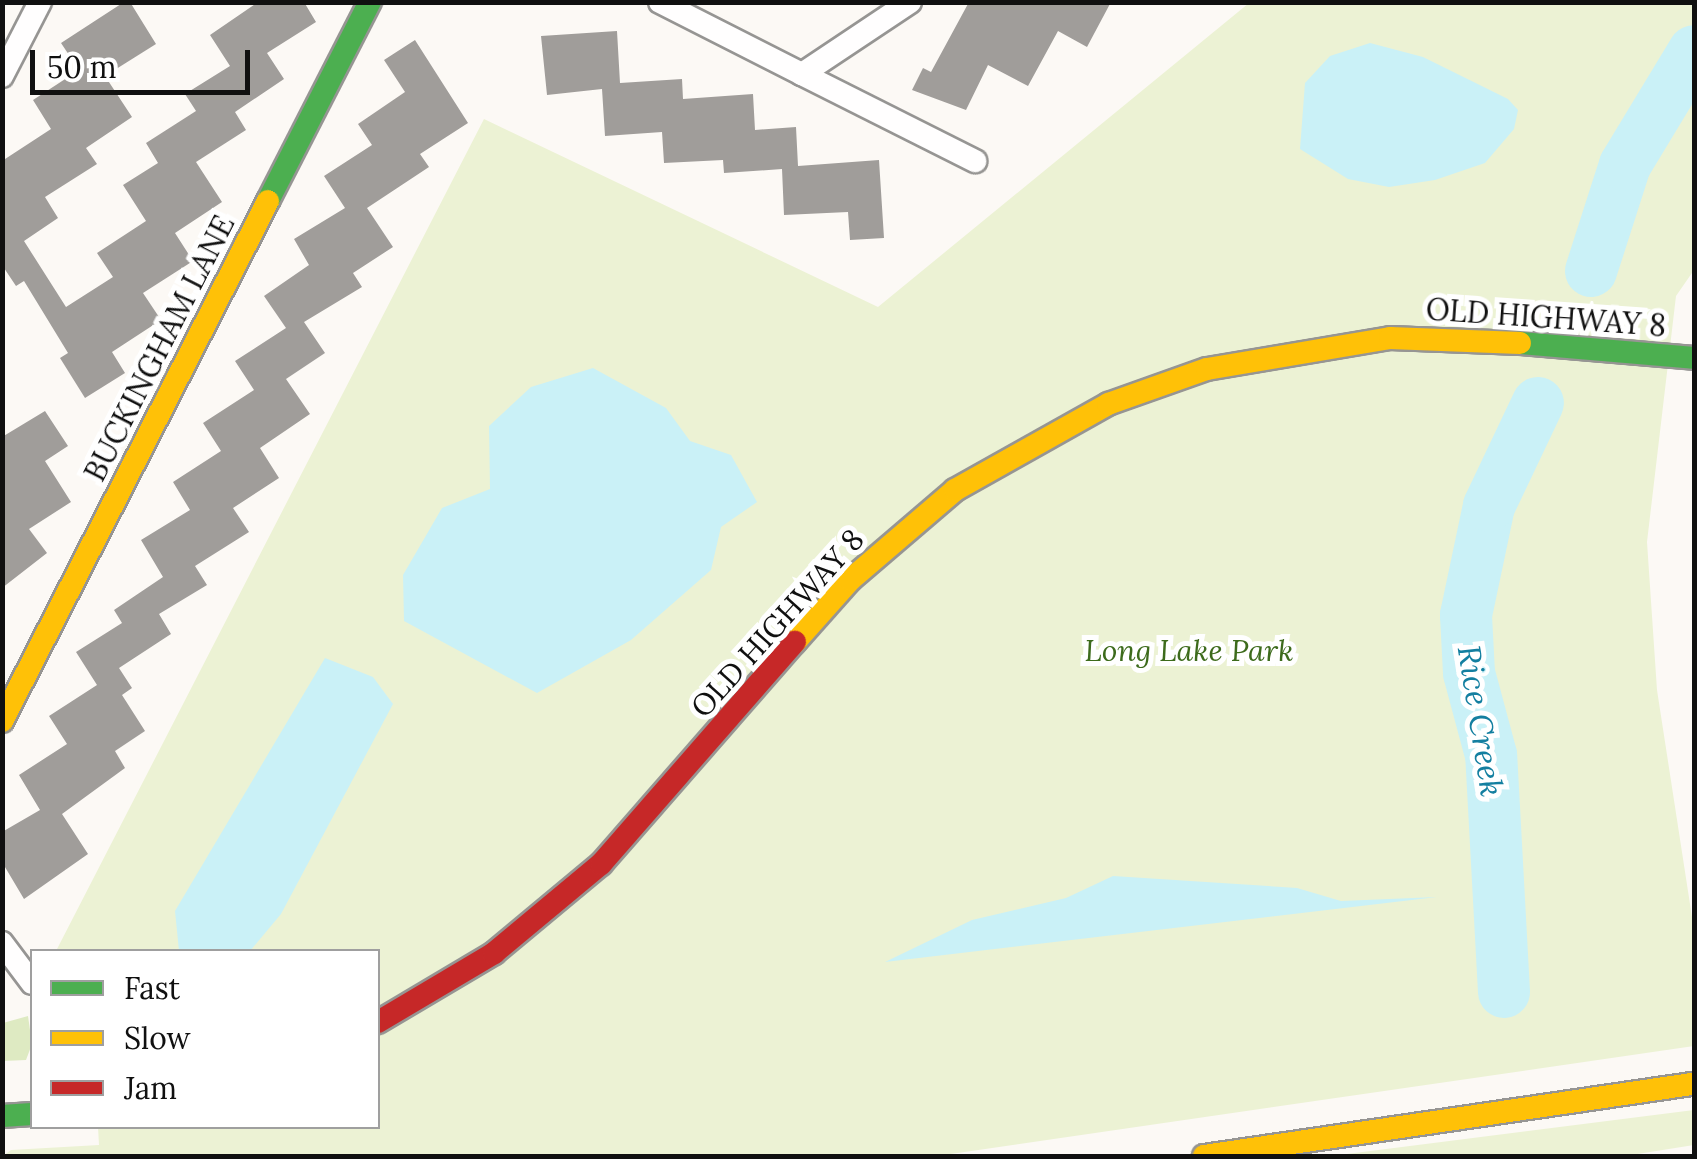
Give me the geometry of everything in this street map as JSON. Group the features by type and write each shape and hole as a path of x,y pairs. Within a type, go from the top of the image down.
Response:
{"main road":[{"name":"BUCKINGHAM LANE","path":"2,721 370,2"},
{"name":"OLD HIGHWAY 8","path":"380,1021 494,953 588,877 838,593 900,534 956,490 1078,419 1207,369 1341,342 1444,336 1694,358"},
{"path":"1204,1156 1694,1084"},
{"path":"2,1116 30,1114"}],"street":[{"path":"2,76 40,2"},
{"path":"660,2 693,10 802,74 975,161"},
{"path":"802,74 910,2"},
{"path":"2,943 30,980"}],"green space":[{"name":"Long Lake Park","path":"1249,3 1694,3 1694,270 1676,296 1647,542 1657,690 1694,930 1694,1046 937,1156 3,1156 11,1150 99,1145 98,1129 380,1129 380,949 57,949 484,119 878,307"},
{"path":"28,1016 30,1049 26,1060 3,1061 3,1023"},
{"path":"1694,1110 1694,1145 1625,1156 1331,1156"}],"water":[{"path":"1370,43 1423,57 1508,99 1518,110 1514,129 1485,163 1435,180 1389,187 1348,179 1300,149 1305,83 1330,56"},
{"path":"593,368 666,408 690,441 731,455 757,502 721,527 711,570 631,640 537,693 404,621 403,575 442,508 490,489 489,426 531,387"},
{"path":"325,658 373,677 393,704 281,914 252,949 179,949 175,911"},
{"path":"1113,876 1297,888 1341,901 1437,897 885,962 972,920 1066,898"}],"building":[{"path":"124,2 130,2 156,44 105,76 132,117 86,148 97,164 45,197 58,218 24,241 66,307 113,277 97,253 146,221 123,185 158,163 146,143 196,111 185,94 230,66 210,35 258,2 304,2 316,22 267,53 284,79 235,112 246,130 196,162 222,202 175,233 193,261 143,293 161,320 112,352 125,373 85,398 60,358 68,353 24,281 16,286 2,265 2,161 51,129 33,100 79,70 61,43"},
{"path":"969,2 1111,2 1087,47 1058,31 1028,86 988,65 966,110 912,90 923,68 931,72"},
{"path":"617,31 620,83 682,79 683,99 753,94 755,130 796,127 798,166 879,160 884,238 850,240 848,212 784,215 782,169 724,173 723,160 664,163 662,132 605,136 602,89 547,95 541,36"},
{"path":"415,40 468,123 420,154 429,167 367,208 393,247 353,273 362,287 304,322 325,353 286,379 310,414 260,448 279,478 233,508 249,532 195,566 207,585 159,614 171,634 119,668 132,688 122,695 145,731 115,751 125,768 62,814 88,854 24,899 2,862 2,832 40,810 19,775 67,744 49,716 97,685 76,652 122,623 114,610 163,577 141,540 190,510 173,482 221,451 203,423 254,390 235,361 286,328 264,296 309,265 294,239 345,208 324,176 372,145 358,124 405,92 384,60"},
{"path":"45,411 68,446 45,461 71,502 29,529 47,553 2,588 2,437"}],"waterway":[{"name":"Rice Creek","path":"1591,271 1625,165 1694,51"},
{"name":"Rice Creek","path":"1504,992 1491,755 1469,673 1466,615 1489,506 1538,403"}],"traffic: fast":[{"path":"268,201 370,2"},
{"path":"1520,343 1694,358"},
{"path":"2,1116 30,1114"}],"traffic: slow":[{"path":"2,721 268,201"},
{"path":"795,642 850,580 955,490 1108,404 1207,369 1390,338 1520,343"},
{"path":"1204,1156 1694,1084"}],"traffic: jam":[{"path":"380,1021 494,953 601,864 795,642"}]}
